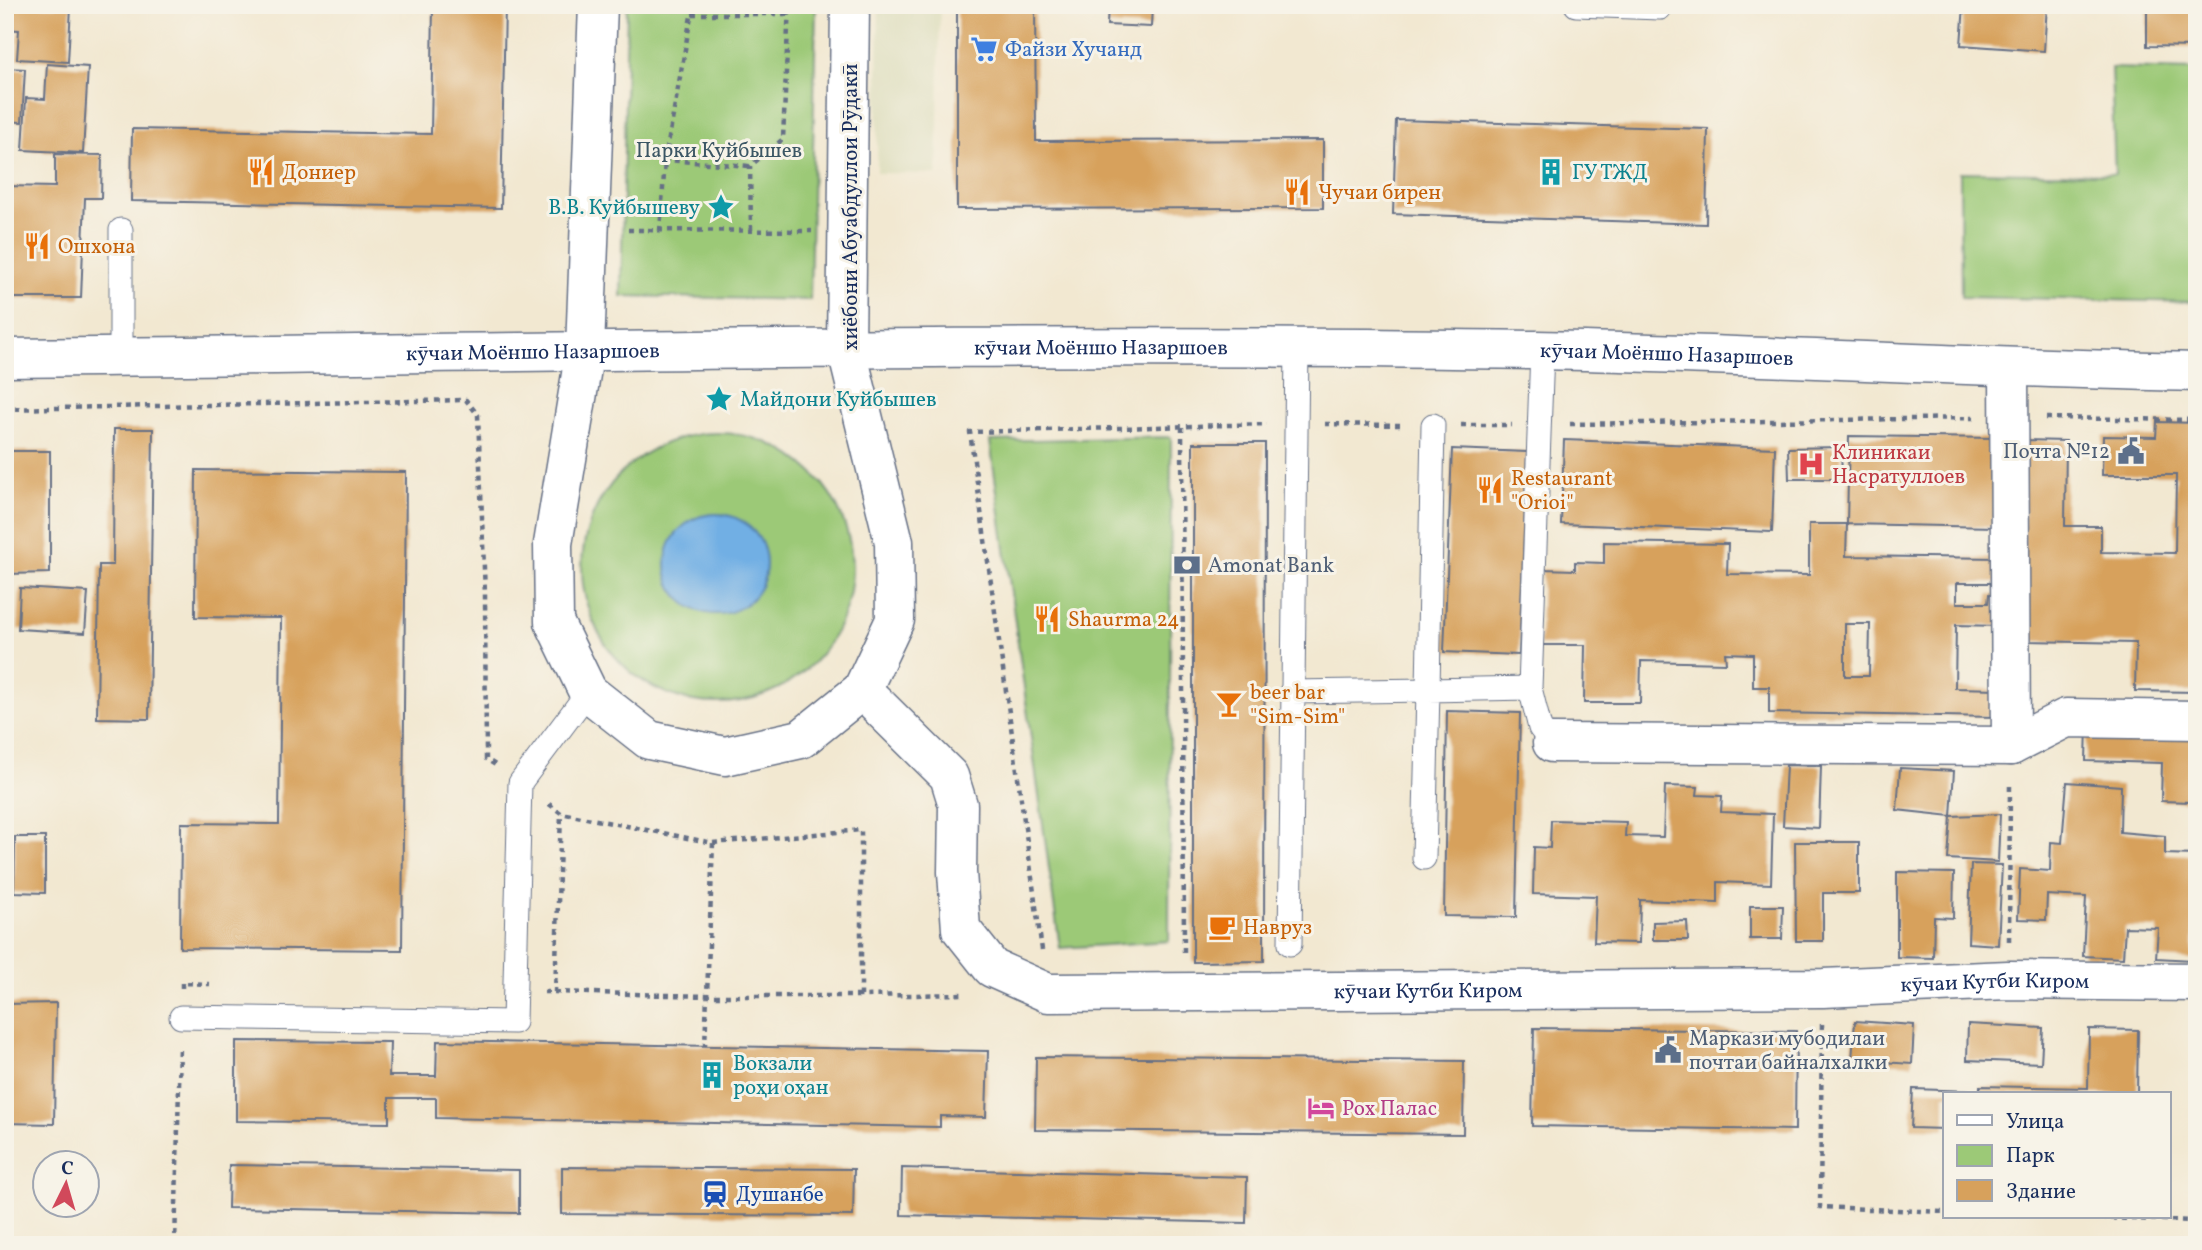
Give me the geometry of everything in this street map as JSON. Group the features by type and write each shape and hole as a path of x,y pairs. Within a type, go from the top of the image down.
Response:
{"street":[{"name":"хиёбони Абуабдуллои Рӯдакӣ","path":"598,5 592,229 585,351 553,544 554,622 588,692 649,740 725,756 801,738 862,690 895,620 894,542 846,347 850,5"},
{"name":"кӯчаи Моёншо Назаршоев","path":"5,358 846,347 1297,348 1542,350 2009,369 2197,372"},
{"path":"2009,369 2011,746"},
{"name":"кӯчаи Кутби Киром","path":"862,690 948,776 958,805 957,872 961,929 992,968 1048,993 1823,988 2008,980 2197,982"},
{"path":"1552,743 2011,746 2066,718 2197,720"}],"lane":[{"path":"1576,5 1660,9"},
{"path":"121,230 121,357"},
{"path":"1290,944 1297,348"},
{"path":"1542,350 1530,688 1541,728 1552,743"},
{"path":"1424,858 1433,425"},
{"path":"1291,692 1530,688"},
{"path":"181,1017 514,1022 520,783 588,692"}],"path":[{"path":"660,231 665,160 693,5"},
{"path":"665,160 750,166 783,139 789,5"},
{"path":"692,14 789,14"},
{"path":"750,166 751,230"},
{"path":"592,229 848,231"},
{"path":"5,409 466,400 478,415 485,594 486,759 561,813 713,843 861,830 861,996"},
{"path":"1182,427 1184,992"},
{"path":"2008,980 2011,746"},
{"path":"555,992 561,813"},
{"path":"705,1046 713,843"},
{"path":"175,1245 182,983 223,984"},
{"path":"1823,988 1820,1208 1943,1212"},
{"path":"515,991 707,996 968,994"},
{"path":"2102,1218 2197,1221"}],"shaded area":[{"path":"879,5 940,5 937,174 877,173"}],"green space":[{"name":"Парки Куйбышев","path":"627,5 816,5 810,300 621,296"},
{"path":"2111,68 2197,70 2197,302 1961,297 1960,172 2115,174"},
{"path":"717,433 756,439 781,449 812,473 836,504 846,529 852,568 846,607 836,632 812,663 781,687 756,697 717,703 678,697 653,687 622,663 598,632 588,607 582,568 588,529 598,504 622,473 653,449 678,439"},
{"path":"1171,437 1169,941 1060,948 990,441"}],"water":[{"path":"716,514 744,522 758,536 766,564 758,592 744,606 716,614 688,606 674,592 666,564 674,536 688,522"}],"building":[{"path":"5,5 71,7 68,62 17,59 19,30 5,29"},
{"path":"433,5 505,5 501,208 131,201 132,129 431,134"},
{"path":"957,5 1035,5 1036,141 1323,140 1323,208 957,209"},
{"path":"1108,5 1152,5 1151,27 1107,25"},
{"path":"1964,5 2047,5 2044,51 1961,45"},
{"path":"2147,5 2197,5 2197,47 2147,46"},
{"path":"47,64 88,67 83,153 23,150 26,98 45,99"},
{"path":"5,68 25,69 22,122 5,121"},
{"name":"ГУ ТЖД","path":"1396,120 1708,129 1706,224 1393,214"},
{"path":"55,154 102,155 101,198 85,198 81,298 5,298 5,186 55,187"},
{"path":"5,157 10,157 9,180 5,180"},
{"path":"2157,422 2197,423 2197,692 2135,691 2136,643 2025,641 2023,440 2066,441 2065,526 2101,526 2101,552 2175,553 2176,475 2102,475 2103,436 2156,437"},
{"path":"114,429 153,429 149,719 97,718 99,565 113,565"},
{"path":"1849,436 1997,438 1995,527 1847,524"},
{"path":"1564,440 1775,448 1772,532 1561,524"},
{"path":"1193,443 1265,443 1264,961 1193,962"},
{"path":"1841,447 1842,479 1789,479 1788,448"},
{"path":"1452,449 1527,452 1519,655 1444,652"},
{"path":"5,451 50,451 50,573 5,574"},
{"path":"196,470 406,472 402,950 180,948 181,823 279,824 281,618 195,617"},
{"path":"1809,524 1847,524 1846,556 1999,558 1999,583 1957,583 1957,603 1988,603 1989,594 2000,595 1999,626 1956,625 1955,688 1998,689 1997,717 1769,713 1769,687 1753,687 1753,654 1725,653 1726,663 1641,661 1640,703 1584,703 1585,645 1540,645 1542,569 1575,570 1575,562 1604,563 1604,542 1728,544 1727,574 1809,575","holes":["1845,624 1870,624 1869,676 1845,676"]},
{"path":"20,588 88,592 85,633 18,629"},
{"path":"1447,711 1520,713 1516,917 1444,916"},
{"path":"2087,725 2197,728 2192,802 2161,801 2162,763 2086,761"},
{"path":"1786,765 1821,766 1819,828 1783,826"},
{"path":"1900,768 1954,771 1951,816 1897,810"},
{"path":"2067,782 2121,786 2120,832 2165,836 2165,854 2197,855 2193,960 2156,958 2158,928 2125,927 2123,958 2083,956 2086,897 2047,895 2046,920 2018,919 2020,869 2050,871 2051,842 2062,843"},
{"path":"1665,786 1698,787 1697,795 1722,796 1721,812 1773,814 1771,884 1718,882 1718,903 1640,900 1639,943 1594,942 1596,896 1533,894 1534,847 1550,848 1551,820 1626,822 1625,836 1663,837"},
{"path":"2000,814 1998,862 1948,859 1951,816"},
{"path":"15,837 45,837 45,893 14,892"},
{"path":"1795,842 1859,842 1859,893 1823,893 1823,941 1796,941"},
{"path":"1971,864 2002,865 1998,945 1968,943"},
{"path":"1897,872 1954,873 1953,918 1934,917 1933,958 1897,957"},
{"path":"1750,906 1783,906 1782,939 1750,939"},
{"path":"1687,921 1688,940 1653,940 1653,922"},
{"path":"56,1003 54,1124 5,1123 5,1004"},
{"path":"1855,1021 1914,1025 1912,1064 1852,1060"},
{"path":"1968,1024 2043,1028 2041,1063 1967,1060"},
{"path":"1534,1028 1796,1031 1795,1130 1532,1126"},
{"path":"2089,1029 2138,1030 2137,1092 1980,1092 1980,1086 2088,1088"},
{"name":"Вокзали роҳи оҳан","path":"236,1041 390,1042 389,1076 436,1076 437,1041 988,1051 986,1117 940,1116 940,1127 436,1118 436,1098 389,1098 389,1123 236,1121"},
{"path":"1036,1057 1464,1061 1463,1134 1035,1130"},
{"path":"1913,1089 1971,1091 1943,1092 1943,1129 1911,1128"},
{"path":"229,1165 519,1170 519,1213 228,1208"},
{"path":"562,1167 854,1169 853,1216 562,1214"},
{"path":"902,1168 1247,1177 1246,1223 901,1215"}],"place":[{"name":"Файзи Хучанд","path":"984,49"},
{"name":"Дониер","path":"261,172"},
{"name":"ГУ ТЖД","path":"1551,172"},
{"name":"Чучаи бирен","path":"1297,192"},
{"name":"В.В. Куйбышеву","path":"721,207"},
{"name":"Ошхона","path":"37,246"},
{"name":"Майдони Куйбышев","path":"719,399"},
{"name":"Почта №12","path":"2131,451"},
{"name":"Клиникаи Насратуллоев","path":"1811,464"},
{"name":"Restaurant \"Orioi\"","path":"1490,490"},
{"name":"Amonat Bank","path":"1187,565"},
{"name":"Shaurma 24","path":"1047,619"},
{"name":"beer bar \"Sim-Sim\"","path":"1229,704"},
{"name":"Навруз","path":"1222,927"},
{"name":"Маркази мубодилаи почтаи байналхалки","path":"1668,1050"},
{"name":"Вокзали роҳи оҳан","path":"712,1075"},
{"name":"Рох Палас","path":"1321,1108"},
{"name":"Душанбе","path":"715,1194"}]}
